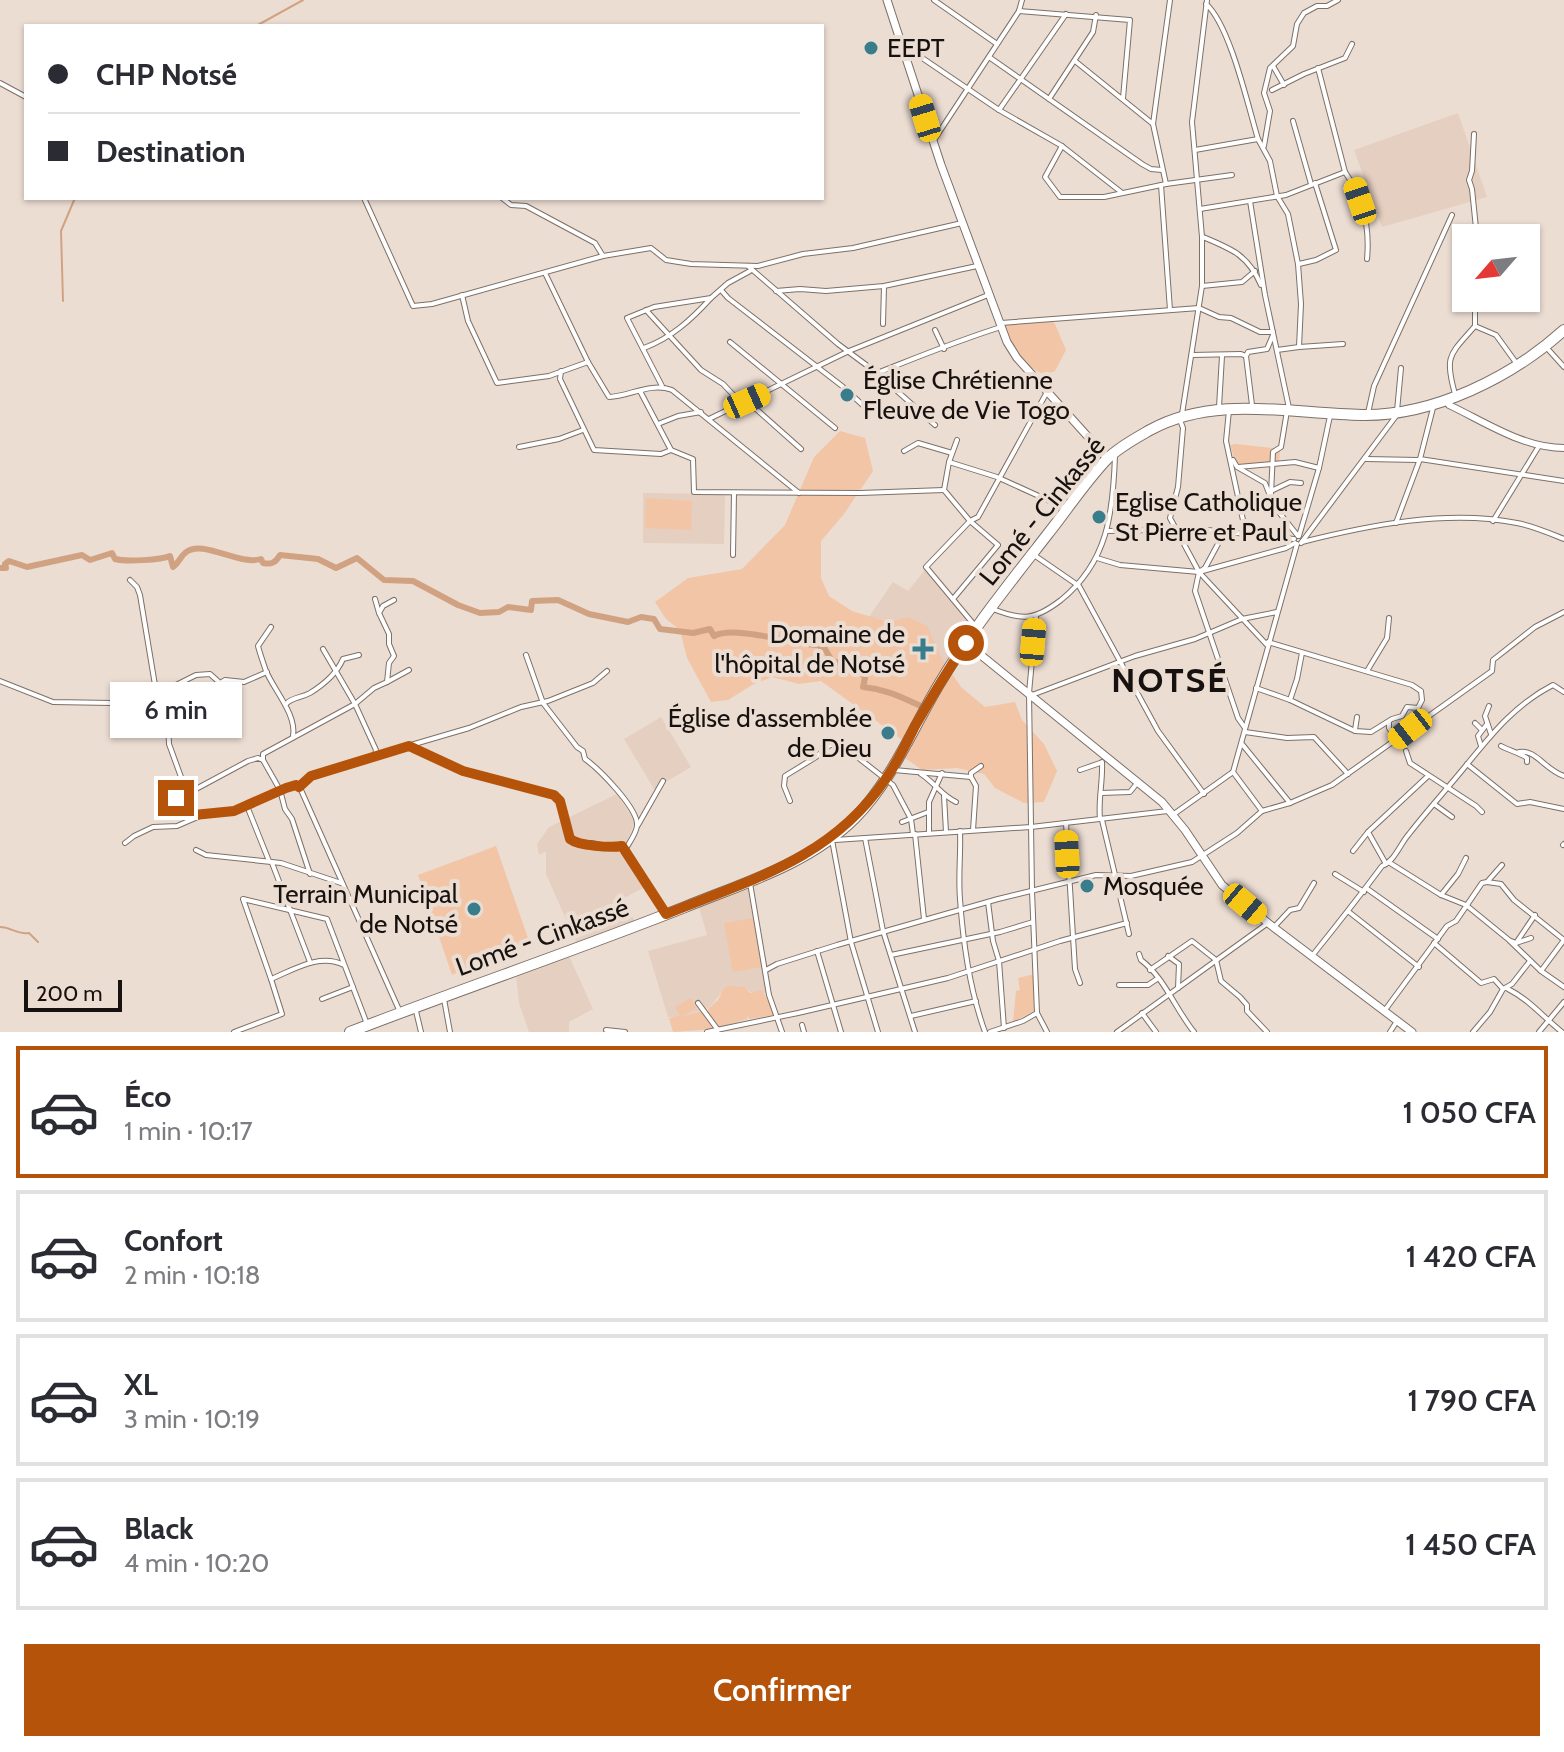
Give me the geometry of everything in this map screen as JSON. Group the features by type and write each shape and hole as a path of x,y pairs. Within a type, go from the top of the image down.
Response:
{"highway":[{"name":"Lomé - Cinkassé","path":"364,1029 749,881 801,858 832,839 856,816 885,780 939,684 1032,553 1112,455 1148,431 1180,417 1224,409 1368,415 1434,404 1518,366 1564,330"}],"main road":[{"path":"887,0 933,142 1000,325 1017,358 1112,455"},
{"path":"966,643 1106,761 1138,782 1172,812 1222,885 1270,926 1412,1032"}],"street":[{"path":"934,0 997,44"},
{"path":"933,142 1019,11 1022,0"},
{"path":"1170,0 1153,124 1164,185 1170,310"},
{"path":"1299,347 1301,304 1298,264 1288,214 1277,196 1266,151 1264,138 1270,111 1264,93 1266,76 1293,46 1297,24 1304,13 1338,0"},
{"path":"1206,2 1226,38 1258,139 1266,151"},
{"path":"1206,2 1192,105 1202,237 1202,286 1180,417 1183,428 1178,487 1170,518 1199,572 1268,643 1367,671 1421,691 1422,700 1418,708 1407,707 1402,716 1371,732 1355,731 1290,700 1256,688"},
{"path":"1019,11 1130,20 1123,98"},
{"path":"999,110 1067,13"},
{"path":"1049,99 1093,32 1096,15"},
{"path":"1272,90 1345,58 1352,44"},
{"path":"903,45 999,110 1062,146 1121,192"},
{"path":"989,57 1142,164 1162,170"},
{"path":"1075,61 1153,124"},
{"path":"1273,65 1284,85"},
{"path":"1318,68 1345,172 1354,184 1366,218 1369,238 1367,259"},
{"path":"0,83 24,96"},
{"path":"1293,121 1336,250 1316,260 1298,264"},
{"path":"1474,134 1469,180 1476,224"},
{"path":"1195,150 1258,139"},
{"path":"1062,146 1045,177 1060,197 1104,197 1232,175"},
{"path":"1200,209 1277,196 1345,172"},
{"path":"365,200 413,306 432,304 603,256 618,256 651,248 666,260 749,268 803,254 853,248 962,223"},
{"path":"505,200 511,205 526,206 595,243 603,256"},
{"path":"1250,201 1288,410 1281,447 1273,452 1271,494"},
{"path":"1368,415 1374,386 1452,215"},
{"path":"1202,237 1248,261 1265,295"},
{"path":"776,291 884,286 977,266"},
{"path":"644,348 669,338 675,329 749,268"},
{"path":"749,268 935,425"},
{"path":"1202,286 1242,282 1255,271"},
{"path":"545,273 588,362 609,397 662,386"},
{"path":"883,324 884,286"},
{"path":"721,290 867,409"},
{"path":"462,294 468,321 497,383 541,378 588,362"},
{"path":"709,419 849,351 988,295"},
{"path":"711,298 646,310 627,318 662,386 701,412 799,493"},
{"path":"877,373 1000,325 1199,308 1219,317 1231,318 1260,332 1273,333"},
{"path":"646,310 701,370 723,384 801,449"},
{"path":"1475,312 1475,326 1455,348 1449,360 1449,405 1512,436 1539,446 1564,448"},
{"path":"1475,326 1496,335 1518,366"},
{"path":"935,330 944,349"},
{"path":"1253,409 1246,356 1248,352 1267,349 1273,333"},
{"path":"730,342 835,428"},
{"path":"1277,350 1343,344"},
{"path":"1546,347 1564,367"},
{"path":"1192,355 1246,356"},
{"path":"1222,355 1226,441 1246,534"},
{"path":"1097,558 1120,565 1199,572 1286,548 1298,540 1366,459 1398,411 1401,368"},
{"path":"561,371 560,379 583,430 597,452 661,454 671,450"},
{"path":"640,391 671,450 693,459 694,492 944,490"},
{"path":"976,628 926,567 970,521 978,517 1047,392"},
{"path":"1396,523 1419,460 1434,404"},
{"path":"658,424 701,412"},
{"path":"878,1032 851,942 832,839 1031,827 1172,812 1204,794 1233,772 1319,468 1330,414"},
{"path":"519,447 559,439 583,430"},
{"path":"944,490 957,440"},
{"path":"904,451 918,443 952,453"},
{"path":"1493,521 1539,446"},
{"path":"991,608 1017,617 1036,617 1079,586 1097,558 1107,531 1114,485 1112,455"},
{"path":"1231,458 1237,467 1265,483 1274,506 1298,540"},
{"path":"1366,459 1419,460 1564,481"},
{"path":"949,462 1000,478 1067,509"},
{"path":"1237,467 1295,462 1319,468"},
{"path":"1271,494 1290,482 1301,483"},
{"path":"944,490 970,521 998,545 953,599"},
{"path":"733,555 734,493"},
{"path":"1107,531 1225,531 1298,540 1431,519 1518,523 1564,539"},
{"path":"1225,531 1205,568 1199,572 1195,591 1238,718 1245,730 1287,738 1314,737 1348,774"},
{"path":"1032,553 1079,586 1158,731 1204,794"},
{"path":"130,580 140,595 158,703"},
{"path":"375,599 394,656 389,663 387,682"},
{"path":"379,613 383,606 394,600"},
{"path":"1030,694 1135,656 1195,639 1242,619 1277,612"},
{"path":"766,970 817,951 988,902 1096,875 1116,873 1131,876 1192,862 1237,833 1262,811 1332,785 1492,671 1493,660 1535,627 1564,612"},
{"path":"1036,617 1030,694 1032,891 1037,1013 1047,1032"},
{"path":"1367,671 1387,638 1389,618"},
{"path":"271,627 258,646 295,730 293,738"},
{"path":"323,649 355,704 376,750 375,755"},
{"path":"1290,700 1302,653"},
{"path":"285,707 291,699 311,692 336,672 343,659 359,655"},
{"path":"526,655 543,703 583,751 585,759 626,801 637,827"},
{"path":"310,874 280,790 263,760 263,754 355,704 374,688 409,670"},
{"path":"299,787 311,776 469,728 521,707 543,703 593,683 607,671"},
{"path":"158,694 196,675 210,674 220,683 225,680 244,682 267,672"},
{"path":"0,681 53,702 112,703 133,708 158,703"},
{"path":"1312,956 1409,833 1510,713 1553,685 1564,692"},
{"path":"158,703 160,698 183,796 194,815 224,813 280,790 296,785 299,787"},
{"path":"1489,706 1482,716 1491,735"},
{"path":"1355,731 1357,717"},
{"path":"1389,722 1397,739"},
{"path":"1475,723 1481,729"},
{"path":"1481,746 1478,736 1487,724"},
{"path":"1242,744 1290,803"},
{"path":"790,801 784,786 785,776 830,745 842,745 893,785 911,819 924,919"},
{"path":"409,746 463,771 554,795 560,801 567,833 574,843 593,843 610,848 622,846 666,914"},
{"path":"1501,746 1511,752 1532,754 1546,768 1564,776"},
{"path":"1406,751 1410,763 1482,812"},
{"path":"1519,752 1527,758 1527,762"},
{"path":"167,798 183,796 248,761 263,760"},
{"path":"1080,770 1106,761 1098,799 1129,934"},
{"path":"1467,764 1517,804 1530,802 1564,809"},
{"path":"973,830 976,786 971,773 981,766"},
{"path":"892,769 971,777"},
{"path":"1233,772 1262,811"},
{"path":"919,773 935,783 944,796 956,802"},
{"path":"929,833 928,812 935,783 942,773"},
{"path":"1353,851 1368,832 1428,776"},
{"path":"625,850 663,781"},
{"path":"1101,793 1130,792 1138,782"},
{"path":"299,787 400,1013"},
{"path":"944,796 946,832"},
{"path":"1434,804 1452,817"},
{"path":"247,806 310,963"},
{"path":"902,822 928,812"},
{"path":"125,843 153,827 190,823 200,816"},
{"path":"1066,823 1075,969 1080,983"},
{"path":"960,831 965,952 976,1001 988,1032 1037,1013"},
{"path":"1368,832 1388,863 1441,895 1466,905 1541,971 1564,987"},
{"path":"865,838 883,931 915,1032"},
{"path":"196,850 206,855 298,867 310,874 342,883"},
{"path":"1441,895 1466,858"},
{"path":"1487,882 1502,865"},
{"path":"1335,874 1365,890 1436,941 1481,983 1494,979 1535,1006 1548,1022 1562,1032"},
{"path":"749,881 769,995 782,1032"},
{"path":"1117,1032 1216,960 1290,910 1299,908 1314,883"},
{"path":"1384,1011 1447,926 1456,921 1482,883 1501,884 1514,900 1564,940 1541,971"},
{"path":"234,1032 282,1014 243,899 327,919 353,987 364,1029"},
{"path":"988,902 999,961 1004,1028"},
{"path":"1349,911 1419,967"},
{"path":"1516,943 1535,915"},
{"path":"891,955 1034,921"},
{"path":"707,1032 723,1031 970,971 1127,923"},
{"path":"1509,940 1516,943 1531,938"},
{"path":"1150,970 1192,941 1216,960 1221,981 1240,997 1247,1005 1247,1011 1267,1032"},
{"path":"817,951 841,1032"},
{"path":"1139,954 1194,1032"},
{"path":"1168,956 1179,964 1178,988"},
{"path":"271,979 310,963 332,959 344,965"},
{"path":"1473,1032 1530,961"},
{"path":"1119,985 1148,985 1157,979"},
{"path":"1129,980 1129,987"},
{"path":"322,999 353,987"},
{"path":"443,997 448,1009 450,1032"},
{"path":"911,1016 976,1001"},
{"path":"1539,1032 1564,1002"},
{"path":"698,1003 723,1031"},
{"path":"415,1007 421,1032"},
{"path":"1142,1013 1156,1032"},
{"path":"1390,1032 1397,1021"},
{"path":"802,1025 804,1032"},
{"path":"606,1030 625,1032"}],"shaded area":[{"path":"1458,113 1487,197 1382,227 1354,150"},
{"path":"1050,320 1055,324 1066,350 1055,371 1046,375 1024,361 1003,324"},
{"path":"840,431 865,438 873,471 821,541 821,578 829,596 852,611 888,622 908,617 927,626 942,659 961,687 985,707 1015,702 1022,720 1044,744 1057,771 1044,802 1024,803 995,788 984,774 957,768 922,770 905,758 912,747 821,681 799,684 772,677 728,700 711,702 687,658 680,630 666,619 655,602 688,578 742,569 785,525 814,457"},
{"path":"1230,445 1280,449 1279,465 1262,463 1237,466"},
{"path":"643,493 725,494 724,544 643,543"},
{"path":"646,498 692,501 691,530 645,528"},
{"name":"Domaine de l'hôpital de Notsé","path":"925,570 962,609 972,626 934,685 862,627 893,582 908,591"},
{"path":"661,717 691,767 654,789 624,739"},
{"path":"617,794 635,821 625,846 626,855 647,886 624,898 635,922 577,944 546,874 546,851 539,855 537,844 549,827"},
{"name":"Terrain Municipal de Notsé","path":"496,846 529,941 452,975 418,875"},
{"path":"747,885 767,993 750,992 745,987 725,988 709,1008 680,1017 668,1017 648,951 707,935 698,904"},
{"path":"753,918 762,967 733,972 724,923"},
{"path":"569,956 593,1009 569,1022 569,1032 529,1032 519,1003 516,975"},
{"path":"1035,974 1034,1011 1013,1022 1016,991 1020,990 1018,978"},
{"path":"745,987 750,993 762,990 776,1015 749,1019 748,1016 747,1019 718,1028 708,1009 718,1000 724,988"},
{"path":"691,998 696,1008 683,1016 702,1011 714,1029 673,1032 669,1018 680,1016 675,1007"}],"waterway":[{"path":"260,24 303,0"},
{"path":"63,301 61,231 74,200"},
{"path":"0,568 6,568 5,564 9,561 27,567 82,555 90,560 112,553 115,559 127,560 170,556 173,567 192,549 210,550 242,559 261,559 266,564 280,555 318,559 336,568 357,558 384,580 413,581 480,613 499,612 508,607 531,610 532,601 558,600 589,614 628,622 641,617 654,619 660,629 693,633 710,629 714,636 723,633 749,634 818,645 825,649 832,661 860,669 865,678 863,687 885,691 921,706"},
{"path":"0,927 29,933 38,942"}],"place":[{"name":"EEPT","path":"871,48"},
{"name":"Église Chrétienne Fleuve de Vie Togo","path":"847,395"},
{"name":"Eglise Catholique St Pierre et Paul","path":"1099,517"},
{"name":"Domaine de l'hôpital de Notsé","path":"923,649"},
{"name":"Église d'assemblée de Dieu","path":"888,733"},
{"name":"Mosquée","path":"1087,886"},
{"name":"Terrain Municipal de Notsé","path":"474,909"}],"district":[{"name":"NOTSÉ","path":"1170,680"}],"route":[{"path":"176,798 183,796 194,815 234,811 286,788 299,787 311,776 409,746 463,771 554,795 564,812 570,839 574,843 593,843 605,848 622,846 666,914 786,866 845,828 885,780 966,643"}]}
